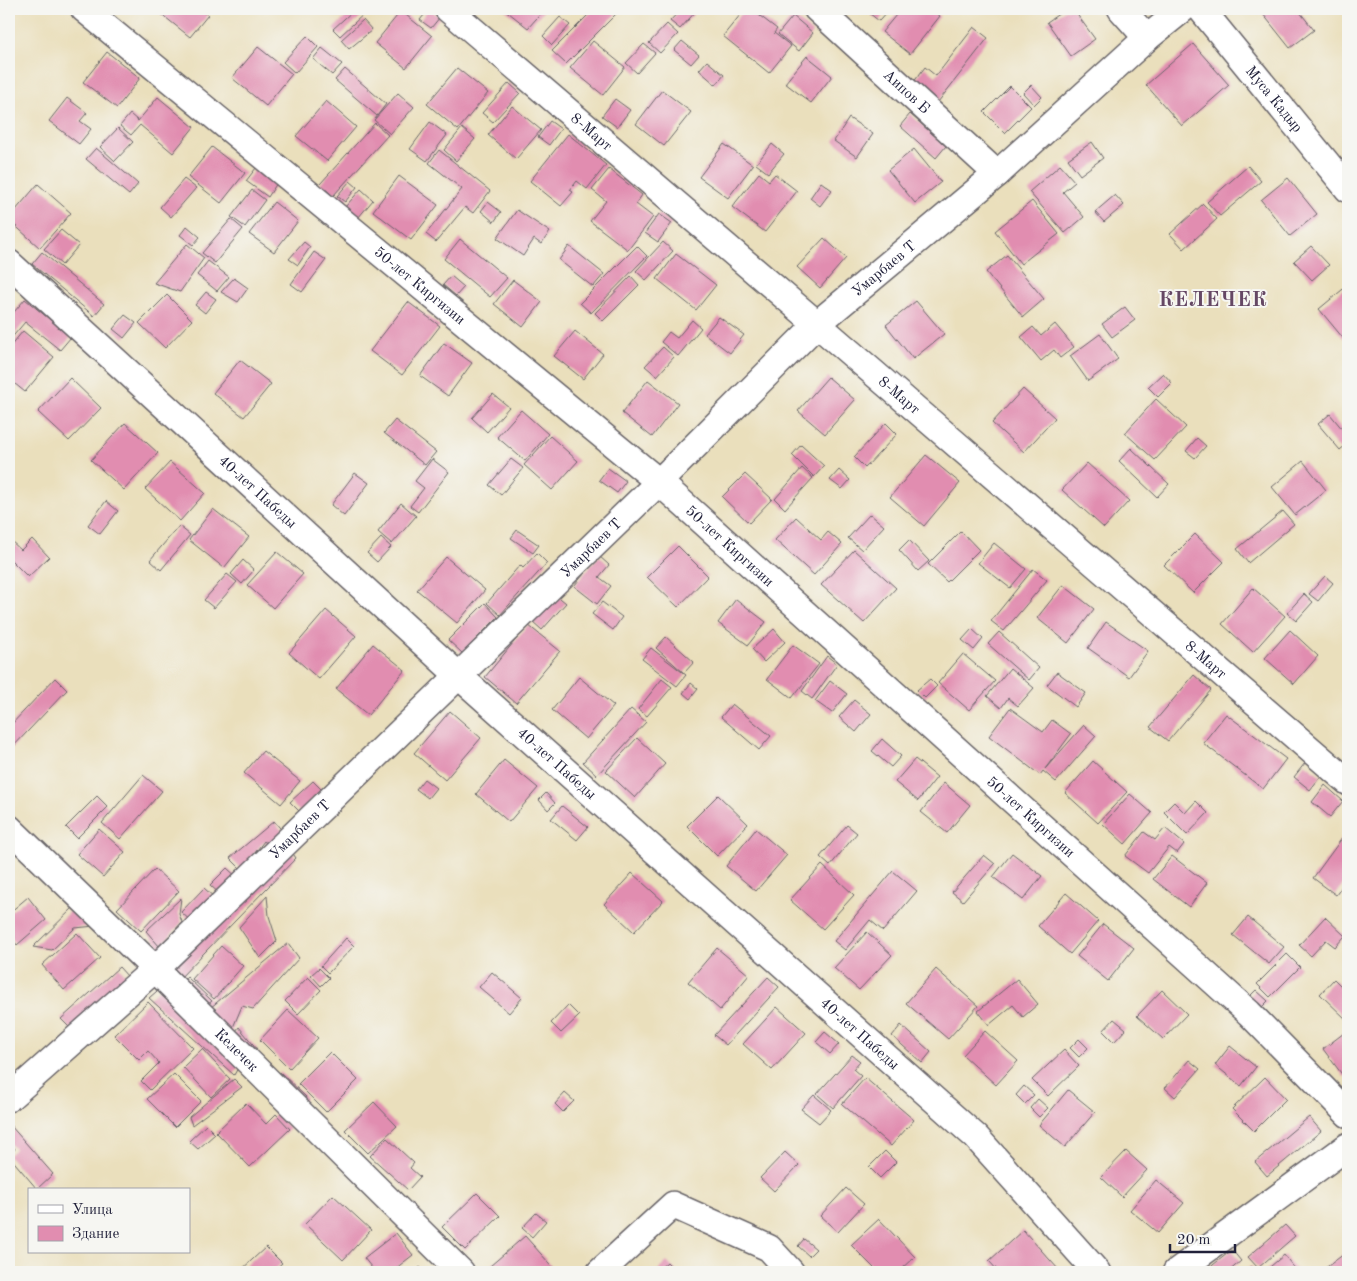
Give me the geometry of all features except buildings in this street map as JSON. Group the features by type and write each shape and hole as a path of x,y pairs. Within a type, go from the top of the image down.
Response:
{"street":[{"name":"50-лет Киргизии","path":"84,9 659,482 1250,1013 1348,1114"},
{"name":"8-Март","path":"448,9 818,324 1348,782"},
{"name":"Аипов Б","path":"817,9 997,174"},
{"path":"1121,9 1147,38"},
{"name":"Умарбаев Т","path":"9,1098 155,969 659,482 818,324 997,174 1147,38 1183,9"},
{"name":"Муса Кадыр","path":"1201,9 1348,189"},
{"name":"40-лет Пабеды","path":"9,262 459,676 976,1137 1097,1272"},
{"name":"Келечек","path":"9,828 155,969 461,1272"},
{"path":"1176,1272 1348,1146"},
{"path":"600,1272 673,1205 769,1248 791,1272"}],"district":[{"name":"КЕЛЕЧЕК","path":"1213,299"}]}
